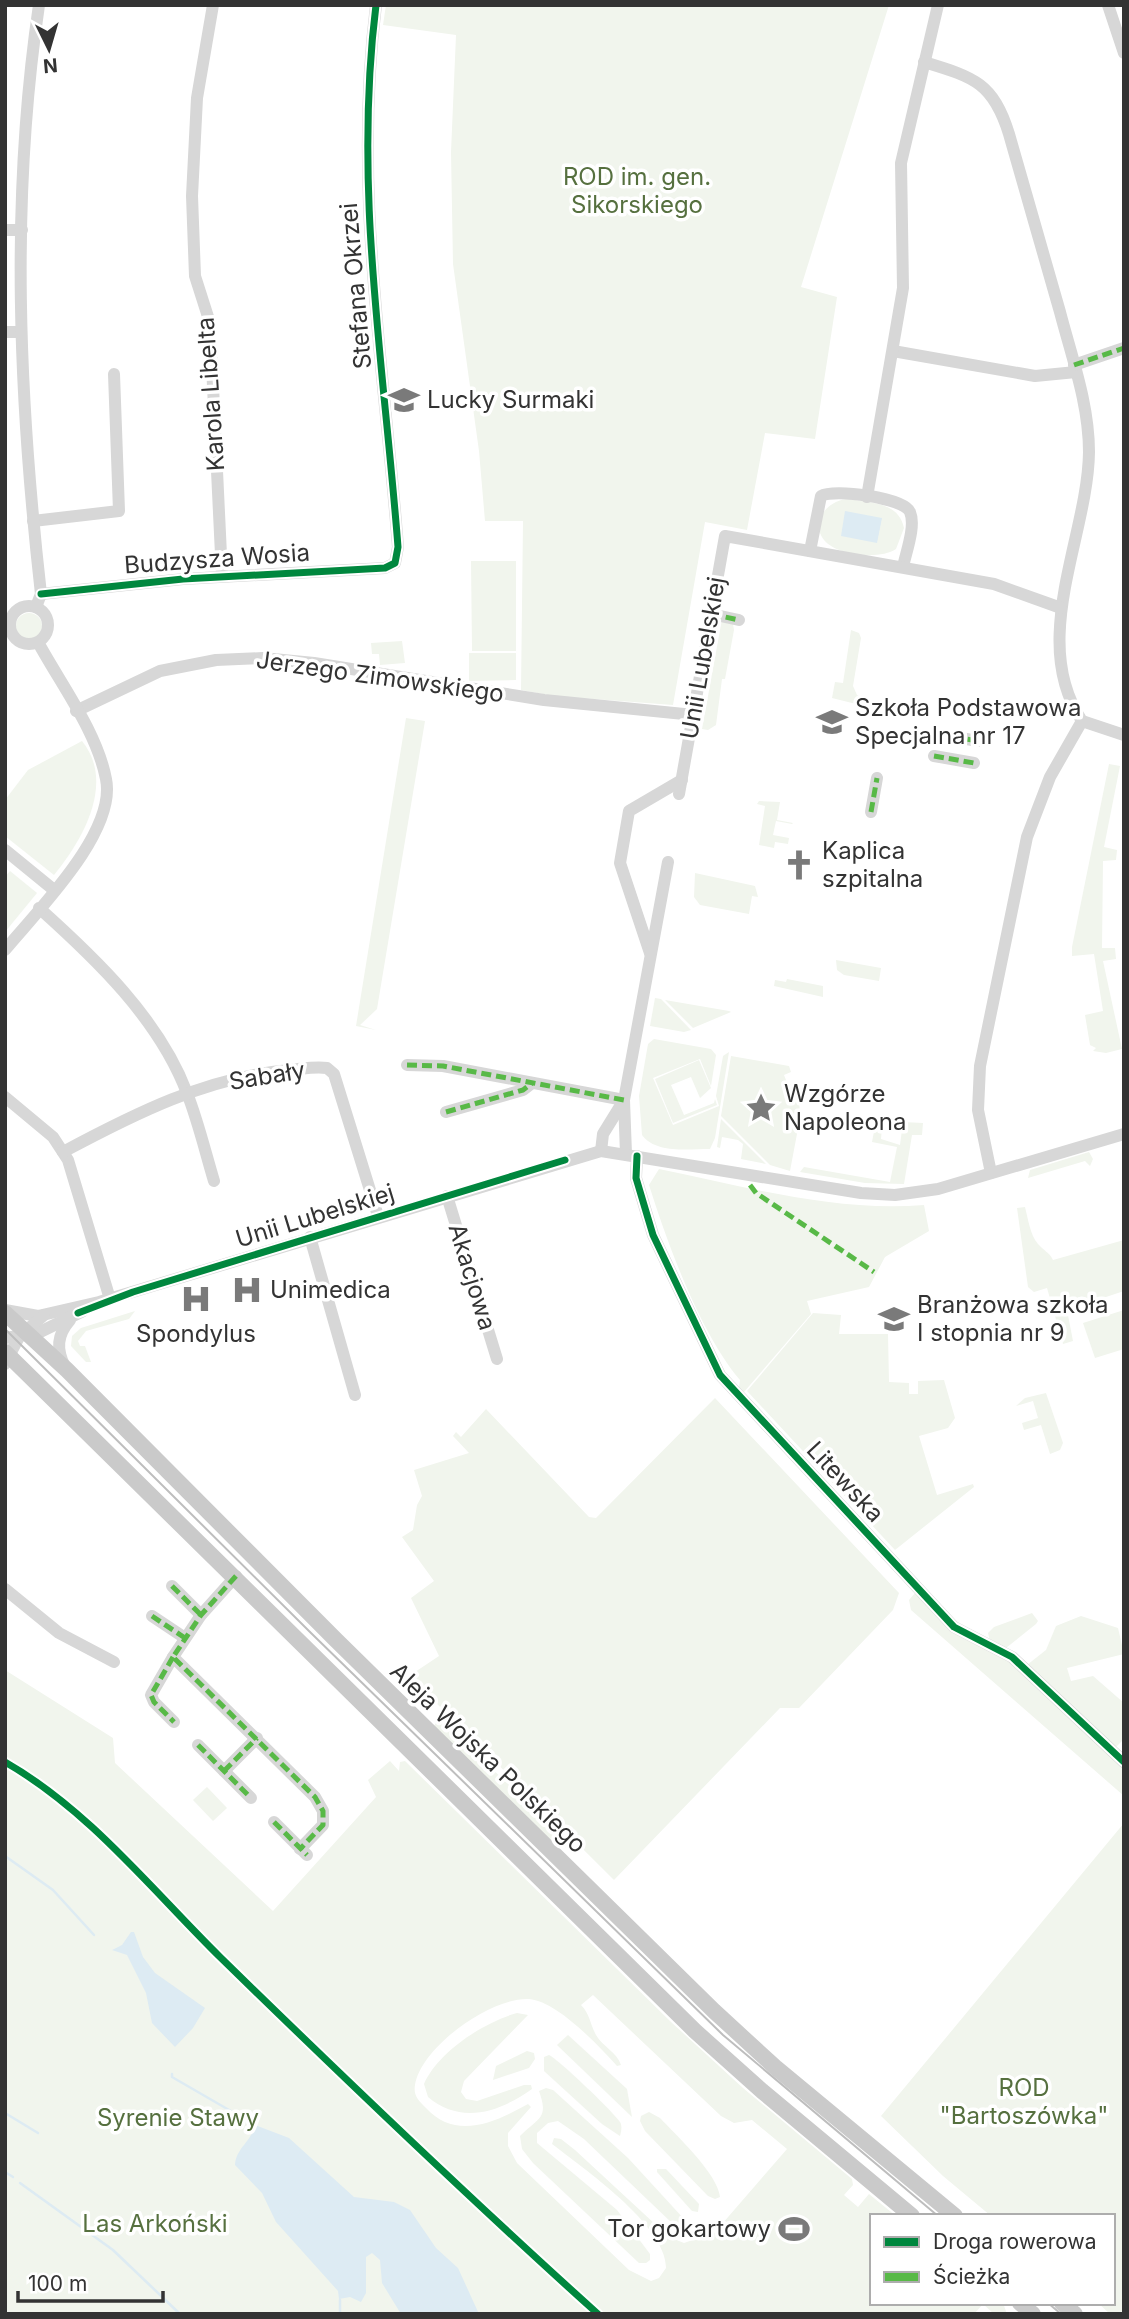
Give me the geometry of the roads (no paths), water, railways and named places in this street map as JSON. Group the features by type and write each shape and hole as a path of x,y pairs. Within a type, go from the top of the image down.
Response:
{"main road":[{"name":"Aleja Wojska Polskiego","path":"5,1312 67,1370 300,1605 714,2011 792,2081 953,2214"},
{"name":"Aleja Wojska Polskiego","path":"7,1358 236,1576 355,1698 705,2040 910,2214"}],"street":[{"path":"36,607 41,594 33,521 21,332 26,125 39,5"},
{"name":"Karola Libelta","path":"213,5 197,97 192,196 195,276 211,323 222,576"},
{"name":"Stefana Okrzei","path":"376,5 366,97 368,193 398,547 395,563"},
{"path":"867,497 904,278 901,163 938,5"},
{"path":"1108,5 1124,53"},
{"path":"924,62 978,82 992,94 1001,109 1087,415 1089,461 1061,608 1065,675 1082,721 1047,783 1027,837 980,1066 978,1110 991,1173"},
{"path":"5,230 22,230"},
{"path":"5,332 21,332"},
{"path":"892,351 1035,376 1075,369 1124,348"},
{"path":"33,521 119,511 114,374"},
{"path":"903,567 912,521 909,509 901,503 867,497 833,492 821,496 810,551 1006,587 1061,608"},
{"name":"Unii Lubelskiej","path":"680,794 725,536 810,551"},
{"name":"Budzysza Wosia","path":"41,594 222,576 385,568 395,563"},
{"path":"23,606 36,607 42,611 48,625 47,635 39,644 29,645 19,641 8,619 23,606"},
{"path":"711,614 739,620"},
{"path":"5,950 94,836 107,803 102,763 39,644"},
{"name":"Jerzego Zimowskiego","path":"76,711 160,671 216,660 263,658 544,700 694,715"},
{"path":"1082,721 1124,734"},
{"path":"938,734 978,741"},
{"path":"934,756 974,763"},
{"path":"871,812 877,778"},
{"path":"651,955 620,863 629,811 682,780"},
{"path":"5,850 54,890"},
{"path":"631,1155 624,1100 668,862"},
{"path":"39,908 78,943 130,1000 164,1049 187,1093 214,1181"},
{"path":"407,1065 443,1066 624,1100"},
{"name":"Sabały","path":"63,1152 141,1111 187,1093 268,1072 322,1067 332,1070 378,1216"},
{"path":"446,1112 523,1090 532,1083"},
{"path":"5,1097 53,1136 70,1166 105,1301"},
{"path":"601,1151 603,1134 624,1100"},
{"name":"Unii Lubelskiej","path":"5,1312 44,1315 105,1301 378,1216 601,1151 876,1195 922,1192 1124,1134"},
{"name":"Litewska","path":"631,1155 653,1235 720,1375 954,1628 1012,1657 1124,1762"},
{"name":"Akacjowa","path":"447,1196 497,1359"},
{"path":"310,1237 355,1395"},
{"name":"Unii Lubelskiej","path":"27,1335 49,1328 105,1301"},
{"name":"Unii Lubelskiej","path":"67,1370 59,1352 59,1339 64,1328 78,1313"},
{"name":"Unii Lubelskiej","path":"27,1335 44,1315"},
{"path":"5,1338 27,1335"},
{"path":"7,1358 27,1335"},
{"path":"174,1722 154,1702 151,1695 201,1615 236,1576"},
{"path":"172,1586 201,1615"},
{"path":"5,1589 59,1633 114,1662"},
{"path":"152,1616 185,1638"},
{"path":"173,1657 310,1790 323,1811 323,1825 303,1852 274,1822"},
{"path":"224,1771 257,1738"},
{"path":"198,1745 251,1797"}],"waterway":[{"path":"5,1856 53,1890 94,1935"},
{"path":"172,2074 172,2077 255,2125"},
{"path":"5,2113 38,2133"},
{"path":"5,2172 13,2177"},
{"path":"20,2183 113,2250 180,2314"},
{"path":"340,2300 340,2314"}],"tram line":[{"path":"5,1329 311,1633 723,2035 936,2214"},
{"path":"1050,2305 1061,2314"}],"place":[{"name":"Lucky Surmaki","path":"404,400"},
{"name":"Szkoła Podstawowa Specjalna nr 17","path":"832,722"},
{"name":"Kaplica szpitalna","path":"799,865"},
{"name":"Wzgórze Napoleona","path":"761,1108"},
{"name":"Unimedica","path":"247,1290"},
{"name":"Spondylus","path":"196,1299"},
{"name":"Branżowa szkoła I stopnia nr 9","path":"894,1319"},
{"name":"Tor gokartowy","path":"794,2229"}],"park label":[{"name":"ROD im. gen. Sikorskiego","path":"637,191"},
{"name":"ROD \"Bartoszówka\"","path":"1024,2102"},
{"name":"Syrenie Stawy","path":"178,2118"},
{"name":"Las Arkoński","path":"155,2224"}]}
